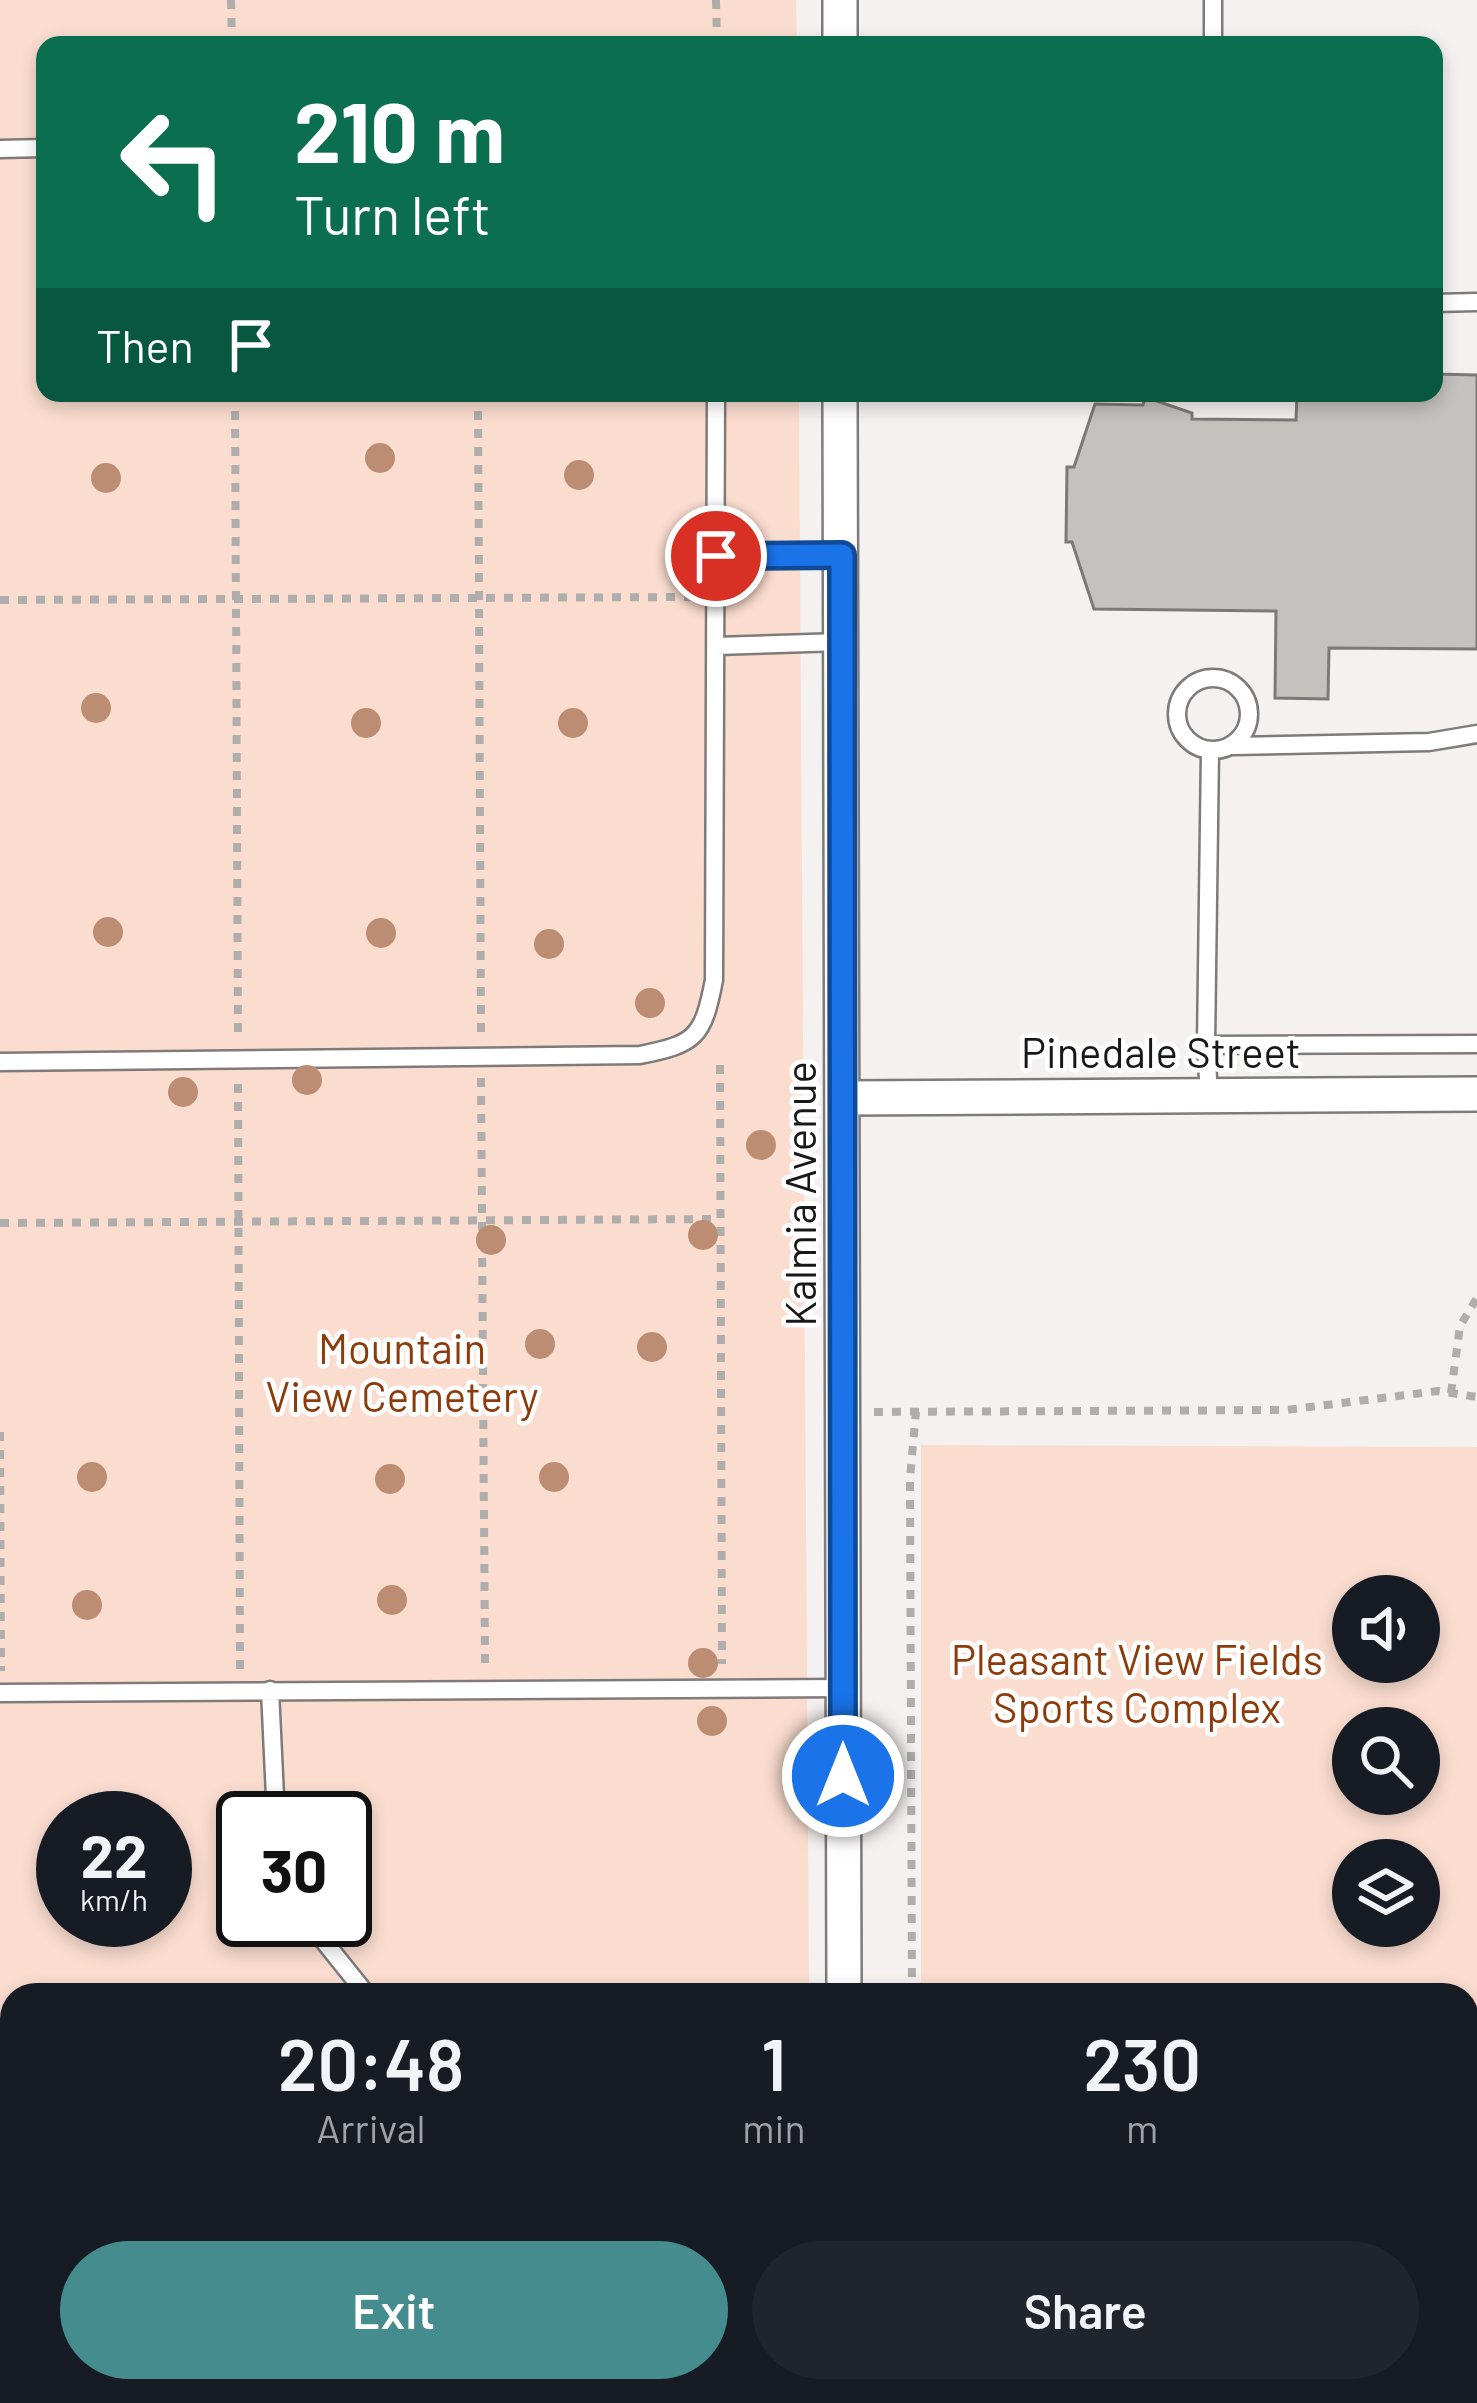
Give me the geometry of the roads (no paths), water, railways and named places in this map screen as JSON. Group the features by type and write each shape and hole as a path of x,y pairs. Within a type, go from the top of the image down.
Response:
{"street":[{"path":"840,0 840,36"},
{"name":"Kalmia Avenue","path":"841,402 844,1983"},
{"name":"Pinedale Street","path":"845,1098 1477,1094"}],"lane":[{"path":"1213,0 1213,36"},
{"path":"0,149 36,148"},
{"path":"1443,303 1477,302"},
{"path":"0,1062 640,1055 683,1046 706,1024 714,980 716,402"},
{"path":"716,556 842,555"},
{"path":"716,646 842,642"},
{"path":"1232,746 1247,727 1247,701 1228,680 1201,680 1181,697 1178,721 1188,742 1210,751 1232,746 1429,742 1477,734"},
{"path":"1209,1095 1210,751"},
{"path":"1206,1045 1477,1044"},
{"path":"1,1693 843,1688"},
{"path":"270,1690 276,1791"},
{"path":"329,1947 358,1983"}],"park label":[{"name":"Mountain View Cemetery","path":"402,1371"},
{"name":"Pleasant View Fields Sports Complex","path":"1137,1682"}]}
